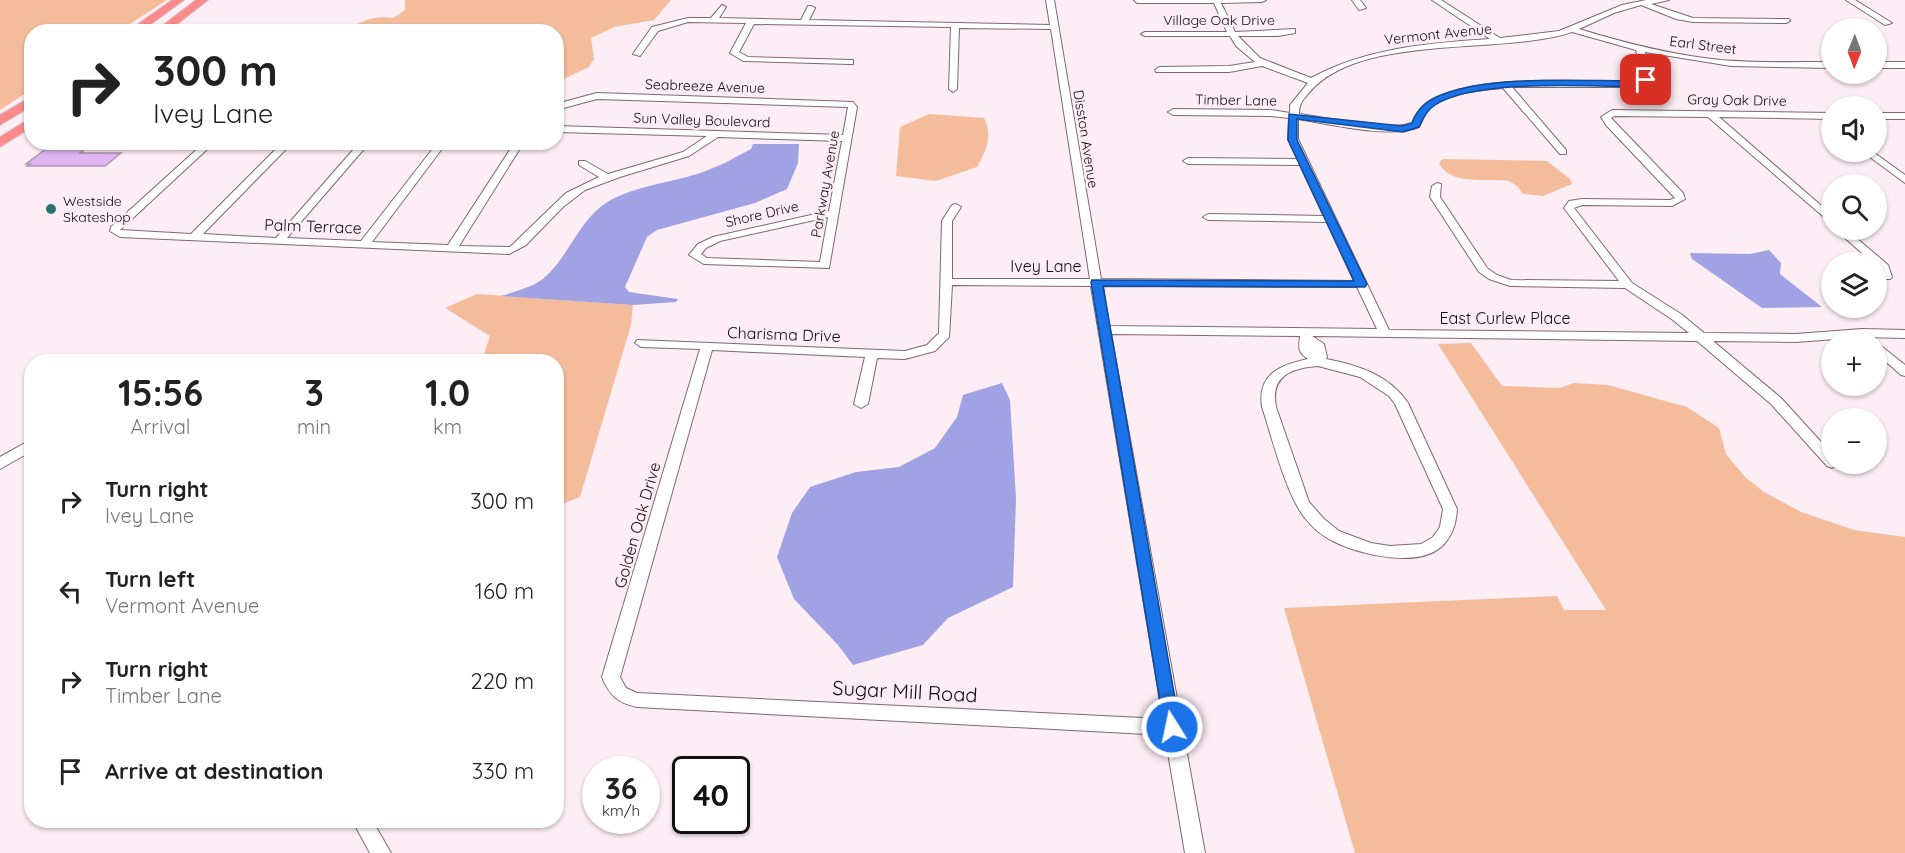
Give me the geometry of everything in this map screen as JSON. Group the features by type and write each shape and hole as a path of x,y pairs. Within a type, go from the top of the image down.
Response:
{"highway":[{"path":"144,24 179,0"},
{"path":"170,24 203,0"},
{"path":"0,121 24,105"},
{"path":"0,143 24,126"}],"street":[{"name":"Disston Avenue","path":"1050,0 1104,330 1195,853"},
{"path":"1137,1 1262,0"},
{"path":"1356,0 1362,8"},
{"path":"1436,0 1498,40"},
{"name":"Vermont Avenue","path":"1292,116 1297,99 1332,68 1379,54 1421,46 1547,36 1573,30 1611,11 1638,1 1665,0"},
{"path":"1850,0 1888,23"},
{"path":"1217,1 1232,34 1243,49 1263,63 1314,82"},
{"path":"1638,1 1693,20 1786,21"},
{"path":"714,20 722,7"},
{"path":"804,22 811,8"},
{"path":"637,54 655,28 683,20 804,22 899,20 955,26 995,23 1054,27"},
{"path":"751,21 734,53 746,60 850,62"},
{"path":"953,89 955,26"},
{"name":"Earl Street","path":"1573,30 1640,50 1734,64 1821,65"},
{"name":"Village Oak Drive","path":"1145,34 1292,31"},
{"name":"Timber Lane","path":"1173,112 1260,113 1391,129 1409,128 1416,125 1420,113 1426,107 1444,96 1473,89 1506,86 1642,83 1647,79 1640,50"},
{"path":"1159,70 1229,69 1263,63"},
{"path":"1887,65 1905,65"},
{"path":"1506,86 1563,152"},
{"name":"Seabreeze Avenue","path":"564,104 597,96 844,103 853,107"},
{"name":"Parkway Avenue","path":"825,266 853,107"},
{"name":"Gray Oak Drive","path":"1628,285 1570,212 1570,205 1582,202 1672,203 1680,199 1679,195 1609,123 1606,118 1608,115 1620,112 1820,116"},
{"path":"1709,113 1821,211"},
{"path":"1292,116 1292,136 1302,162 1385,334"},
{"path":"1887,116 1905,116"},
{"name":"Sun Valley Boulevard","path":"564,129 847,138"},
{"path":"582,163 605,176 678,159 698,150 716,134"},
{"name":"Palm Terrace","path":"202,150 115,229 120,234 505,251 518,248 540,223 571,195 605,176"},
{"path":"194,237 281,150"},
{"path":"279,241 359,150"},
{"path":"364,244 437,150"},
{"path":"452,248 515,150"},
{"path":"1188,161 1302,162"},
{"path":"1881,162 1905,180"},
{"path":"1437,186 1435,197 1483,270 1492,277 1517,283 1628,285 1677,317 1776,401 1821,451"},
{"path":"947,282 947,221 956,207"},
{"name":"Shore Drive","path":"825,266 704,261 695,255 698,249 717,239 834,213"},
{"path":"1208,217 1330,219"},
{"path":"1853,240 1867,252"},
{"name":"Ivey Lane","path":"947,282 1361,284"},
{"name":"Charisma Drive","path":"641,343 905,355 925,351 937,344 945,334 947,282"},
{"name":"East Curlew Place","path":"1104,330 1306,336 1385,334 1821,338"},
{"name":"East Curlew Place","path":"1887,335 1905,334"},
{"path":"1306,336 1304,342 1309,356 1373,377 1401,403 1450,509 1450,519 1441,538 1424,550 1382,552 1354,544 1336,536 1324,527 1302,503 1267,394 1268,386 1275,376 1287,368 1317,360"},
{"name":"Golden Oak Drive","path":"637,700 625,698 617,692 611,677 707,347"},
{"path":"861,404 872,354"},
{"path":"1887,356 1905,372"},
{"path":"0,464 24,449"},
{"name":"Sugar Mill Road","path":"637,700 1172,727"},
{"path":"366,828 381,853"}],"shaded area":[{"path":"0,0 167,0 130,24 24,24 24,95 0,110"},
{"path":"405,0 671,0 654,20 614,27 591,38 594,59 589,67 564,79 564,24 357,24 373,18 393,18 405,10"},
{"path":"929,114 984,118 988,137 977,167 936,181 896,176 900,127"},
{"path":"1443,159 1547,161 1570,179 1572,184 1543,196 1523,194 1509,181 1470,180 1451,175 1439,163"},
{"path":"477,294 633,305 631,325 580,497 564,503 564,354 484,354 490,336 445,308"},
{"path":"1471,343 1502,386 1560,388 1574,383 1608,385 1687,407 1719,428 1726,454 1745,477 1764,492 1801,512 1854,530 1905,537 1905,853 1355,853 1284,608 1557,596 1564,610 1606,610 1438,344"}],"water":[{"path":"753,144 799,144 798,163 787,189 755,203 657,230 647,237 625,287 629,292 678,299 676,302 633,305 501,296 536,283 550,273 589,218 609,201 641,188 711,169 751,149"},
{"path":"1769,250 1781,263 1780,274 1821,307 1762,308 1692,259 1690,253 1750,254"},
{"path":"1002,383 1010,400 1016,498 1013,587 948,618 923,645 853,665 838,645 794,599 777,557 792,513 810,487 856,472 899,467 935,448 957,417 963,395"}],"building":[{"path":"44,150 121,153 105,166 27,166 30,164 26,164"}],"place":[{"name":"Westside Skateshop","path":"51,209"}],"route":[{"path":"1172,727 1096,282 1361,284 1302,162 1291,134 1292,116 1403,129 1416,125 1420,113 1431,103 1458,92 1534,84 1636,84 1646,80"}]}
